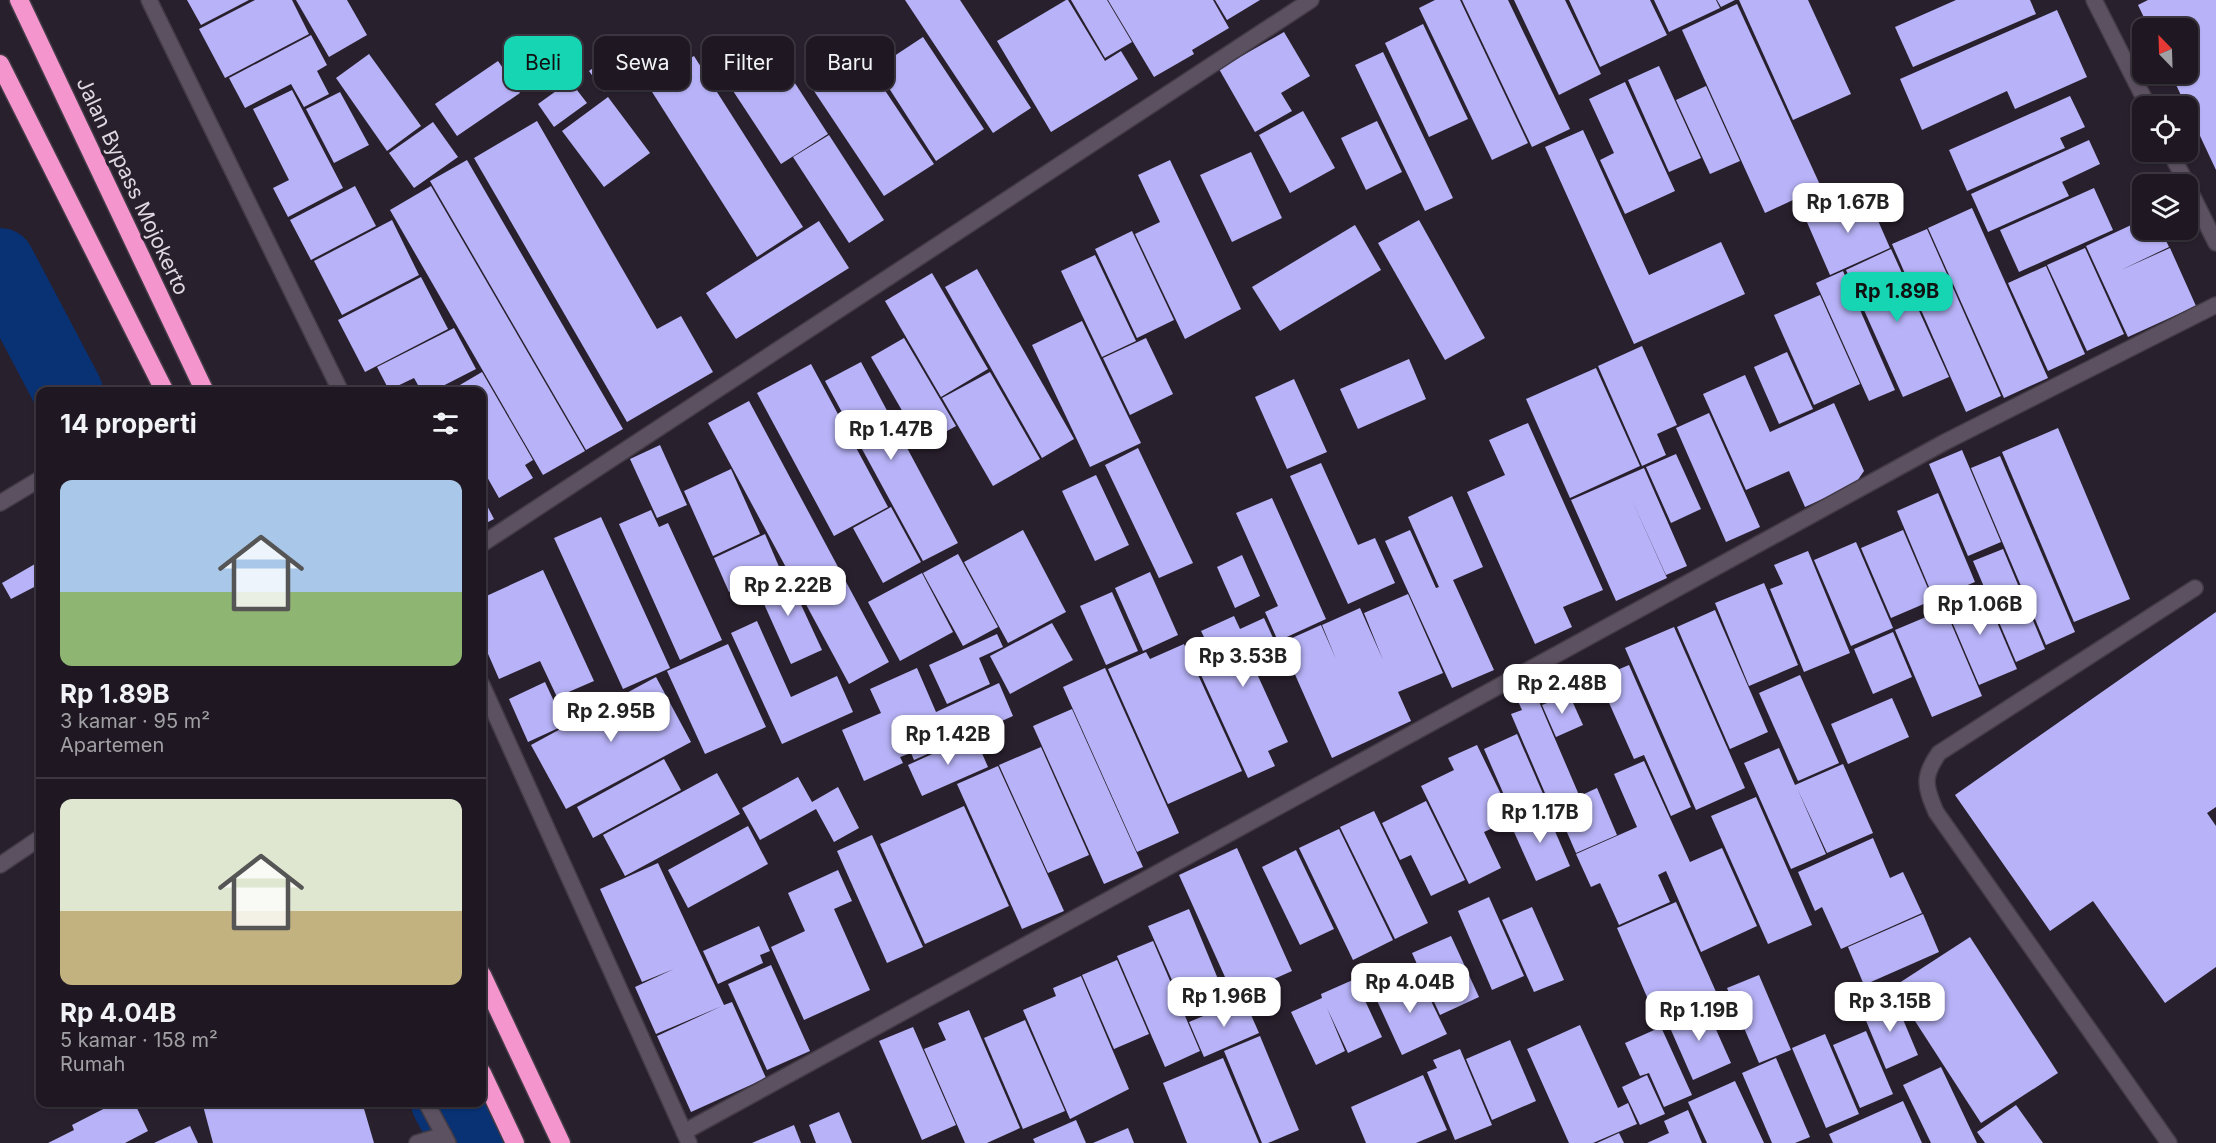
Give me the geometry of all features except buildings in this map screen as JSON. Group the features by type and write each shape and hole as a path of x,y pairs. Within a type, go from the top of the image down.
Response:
{"highway":[{"name":"Jalan Bypass Mojokerto","path":"19,0 203,387"},
{"path":"0,64 162,387"},
{"path":"486,984 561,1143"},
{"path":"486,1081 515,1143"}],"street":[{"path":"149,0 339,387"},
{"path":"486,541 1311,0"},
{"path":"2094,0 2143,96"},
{"path":"2198,207 2216,243"},
{"path":"486,694 687,1138 1945,442 2216,305"},
{"path":"0,503 36,481"},
{"path":"2169,1143 1936,812 1928,792 1928,770 1940,753 2195,588"},
{"path":"0,865 36,841"},
{"path":"417,1143 446,1139 429,1107"}],"waterway":[{"path":"0,263 65,387"},
{"path":"449,1107 468,1143"}]}
